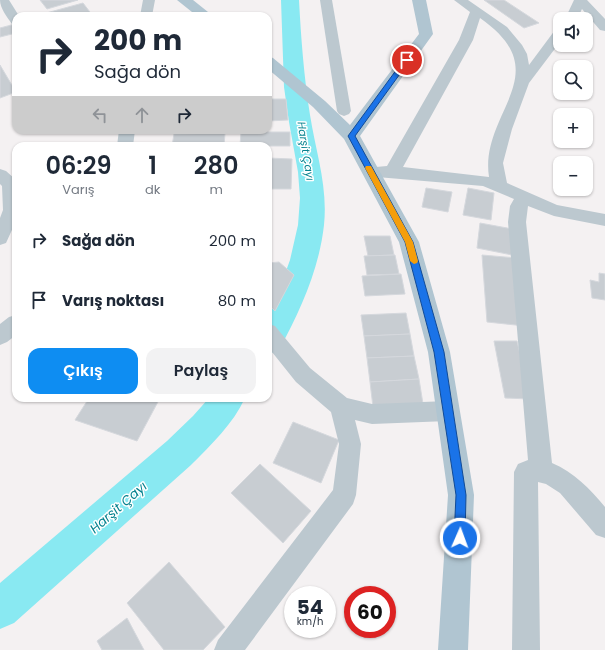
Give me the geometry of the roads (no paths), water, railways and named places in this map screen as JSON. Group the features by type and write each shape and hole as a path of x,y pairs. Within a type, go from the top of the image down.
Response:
{"main road":[{"path":"184,0 200,12"},
{"path":"351,136 426,34 419,0"},
{"path":"272,64 318,104 351,136 382,172 409,242 439,352 461,495 457,596 453,650"}],"street":[{"path":"3,0 12,15"},
{"path":"147,12 149,0"},
{"path":"326,0 344,111"},
{"path":"460,0 492,22 513,40 520,55 522,83"},
{"path":"574,12 580,0 605,27"},
{"path":"476,11 466,40 382,172 475,180 499,186 554,210 605,220"},
{"path":"499,186 494,163 504,129 522,83 553,42"},
{"path":"0,175 10,184 12,210 0,238"},
{"path":"523,197 518,206 517,222 541,471"},
{"path":"0,336 12,326"},
{"path":"272,337 303,375 341,407 372,414 448,411"},
{"path":"228,650 344,494 350,444 341,407"},
{"path":"526,650 526,472 541,471 557,477 570,486 605,526"}],"waterway":[{"name":"Harşit Çayı","path":"272,334 285,310 299,277 308,242 312,207 309,164 303,139 295,87 290,0"},
{"name":"Harşit Çayı","path":"0,609 179,453 205,427 226,402"}]}
